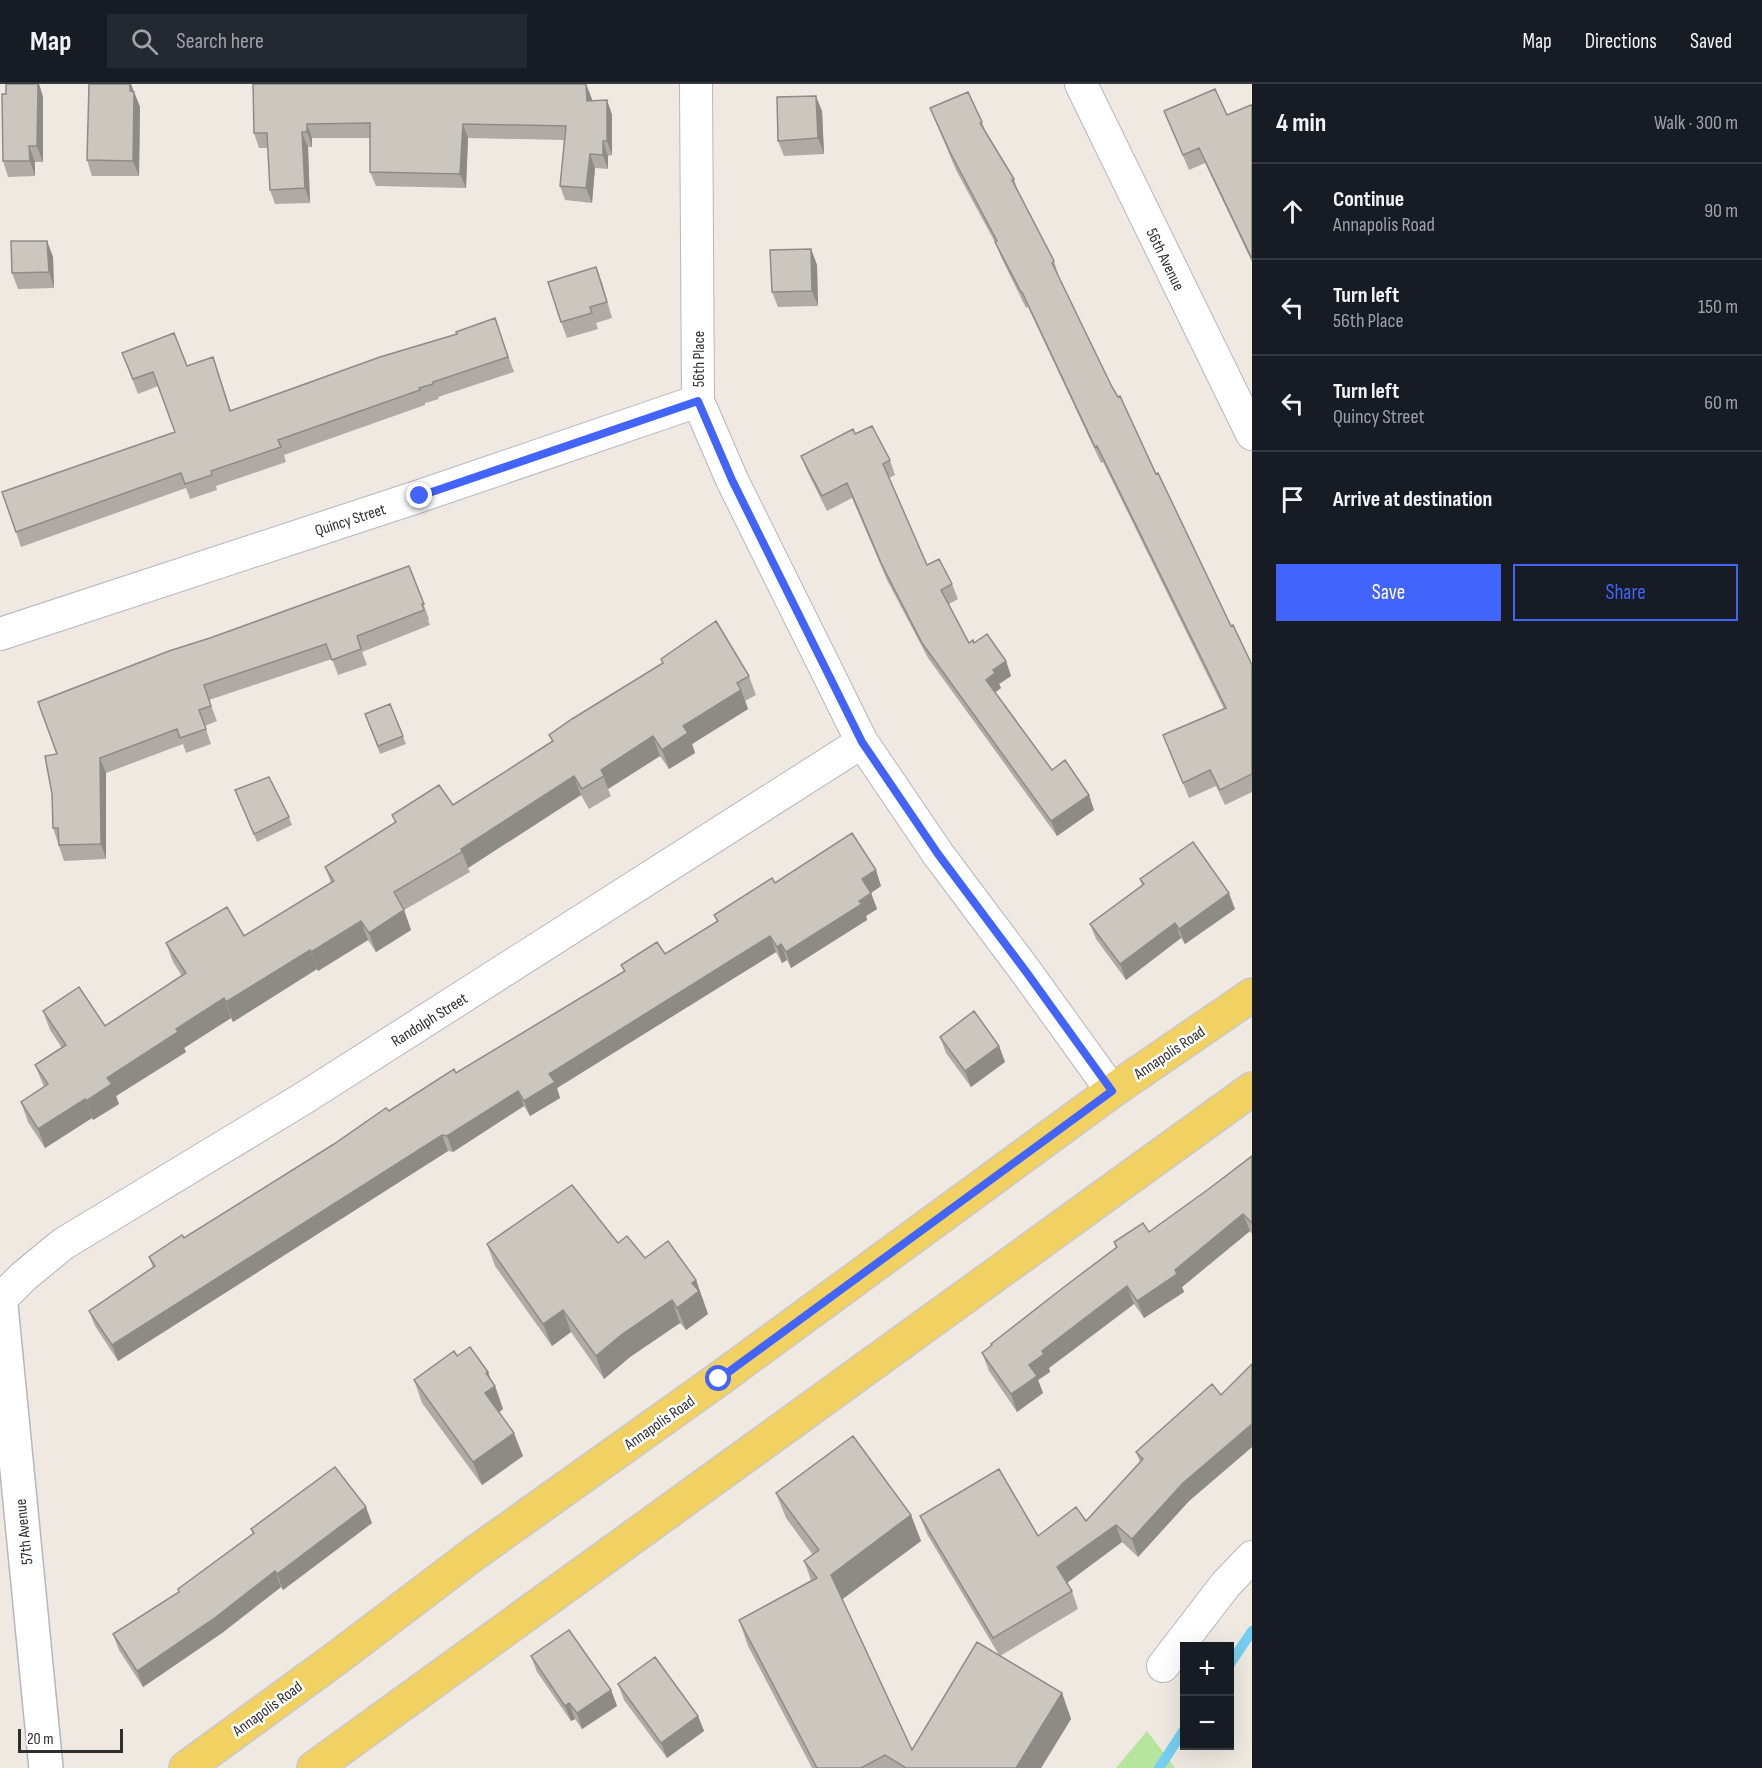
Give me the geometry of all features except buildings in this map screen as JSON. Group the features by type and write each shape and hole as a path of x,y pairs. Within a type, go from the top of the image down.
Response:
{"main road":[{"name":"Annapolis Road","path":"186,1768 475,1553 719,1379 1112,1091 1252,995"},
{"path":"314,1768 1252,1089"}],"street":[{"name":"56th Place","path":"696,84 698,401 732,480 862,742 938,854 1112,1091"},
{"name":"56th Avenue","path":"1081,84 1252,434"},
{"name":"Quincy Street","path":"0,634 420,496 698,401"},
{"name":"Randolph Street","path":"0,1298 63,1244 315,1091 862,742"},
{"name":"57th Avenue","path":"0,1298 46,1768"},
{"path":"1163,1666 1226,1584 1252,1557"}],"green space":[{"path":"1147,1731 1175,1768 1116,1768"}],"waterway":[{"path":"1234,1658 1252,1631"},
{"path":"1159,1768 1180,1736"}],"route":[{"path":"420,496 698,401 732,480 862,742 938,854 1112,1091 719,1379"}]}
